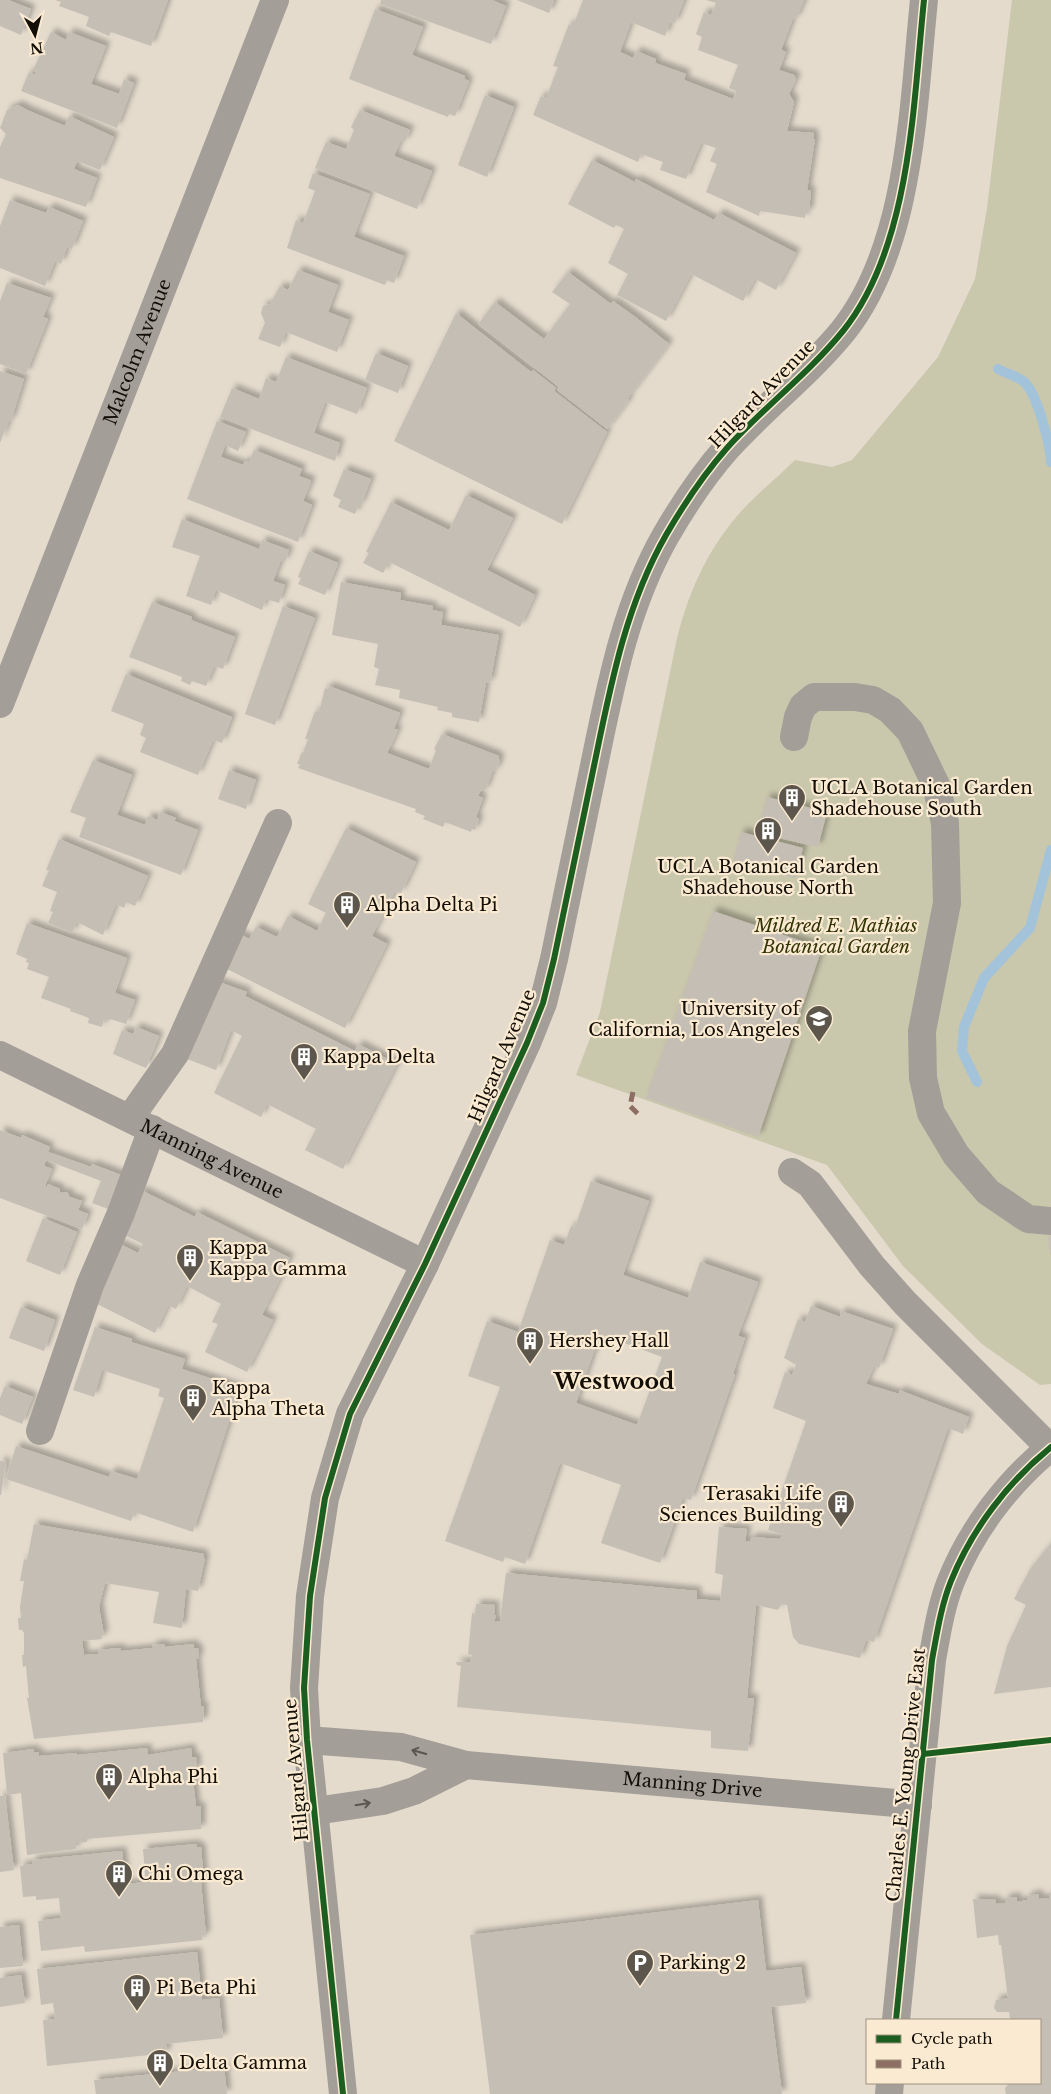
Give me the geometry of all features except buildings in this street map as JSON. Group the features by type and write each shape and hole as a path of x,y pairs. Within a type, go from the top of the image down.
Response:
{"street":[{"name":"Malcolm Avenue","path":"0,704 275,0"},
{"name":"Hilgard Avenue","path":"343,2094 307,1740 304,1688 310,1596 325,1498 350,1414 425,1264 527,1044 543,1003 554,959 614,672 641,584 666,535 694,490 728,447 817,361 844,329 871,288 888,244 901,188 924,0"},
{"path":"794,737 798,717 803,706 814,697 854,697 873,700 890,710 910,731 936,785 944,823 947,903 922,1031 923,1078 931,1113 956,1155 988,1192 1028,1219 1051,1221"},
{"path":"40,1431 90,1285 121,1213 141,1124 175,1054 278,823"},
{"name":"Manning Avenue","path":"0,1055 425,1264"},
{"path":"792,1172 810,1184 872,1266 905,1303 1050,1447"},
{"name":"Charles E. Young Drive East","path":"896,2019 932,1660 940,1620 951,1581 971,1541 1016,1478 1050,1447"},
{"name":"Manning Drive","path":"307,1740 401,1746 466,1765 918,1805"},
{"path":"315,1811 383,1801 414,1791 466,1765"}],"green space":[{"name":"Mildred E. Mathias Botanical Garden","path":"1012,0 1051,0 1051,1384 1040,1385 982,1344 903,1266 827,1165 576,1075 600,1012 676,643 692,592 707,560 726,530 758,495 795,460 832,467 852,460 938,357 975,279 987,208"}],"waterway":[{"path":"998,369 1020,379 1028,387 1042,419 1051,462"},
{"path":"977,1082 962,1051 964,1027 984,978 1030,928 1051,850"}],"marked path":[{"path":"633,1092 630,1106 638,1114"}],"cycle path":[{"path":"343,2094 307,1740 304,1688 310,1596 325,1498 350,1414 425,1264 527,1043 543,1003 614,674 630,617 652,562 680,512 702,479 727,448 815,362 843,331 866,297 883,258 896,217 905,173 924,0"},
{"path":"896,2019 932,1660 945,1600 951,1581 969,1543 981,1525 1020,1475 1051,1447"},
{"path":"923,1754 1051,1740"}],"place":[{"name":"UCLA Botanical Garden Shadehouse South","path":"792,822"},
{"name":"UCLA Botanical Garden Shadehouse North","path":"768,855"},
{"name":"Alpha Delta Pi","path":"347,929"},
{"name":"University of California, Los Angeles","path":"819,1043"},
{"name":"Kappa Delta","path":"304,1081"},
{"name":"Kappa Kappa Gamma","path":"190,1282"},
{"name":"Hershey Hall","path":"530,1365"},
{"name":"Kappa Alpha Theta","path":"193,1422"},
{"name":"Terasaki Life Sciences Building","path":"841,1528"},
{"name":"Alpha Phi","path":"109,1801"},
{"name":"Chi Omega","path":"119,1898"},
{"name":"Parking 2","path":"640,1987"},
{"name":"Pi Beta Phi","path":"137,2012"},
{"name":"Delta Gamma","path":"160,2087"}],"district":[{"name":"Westwood","path":"614,1381"}]}
